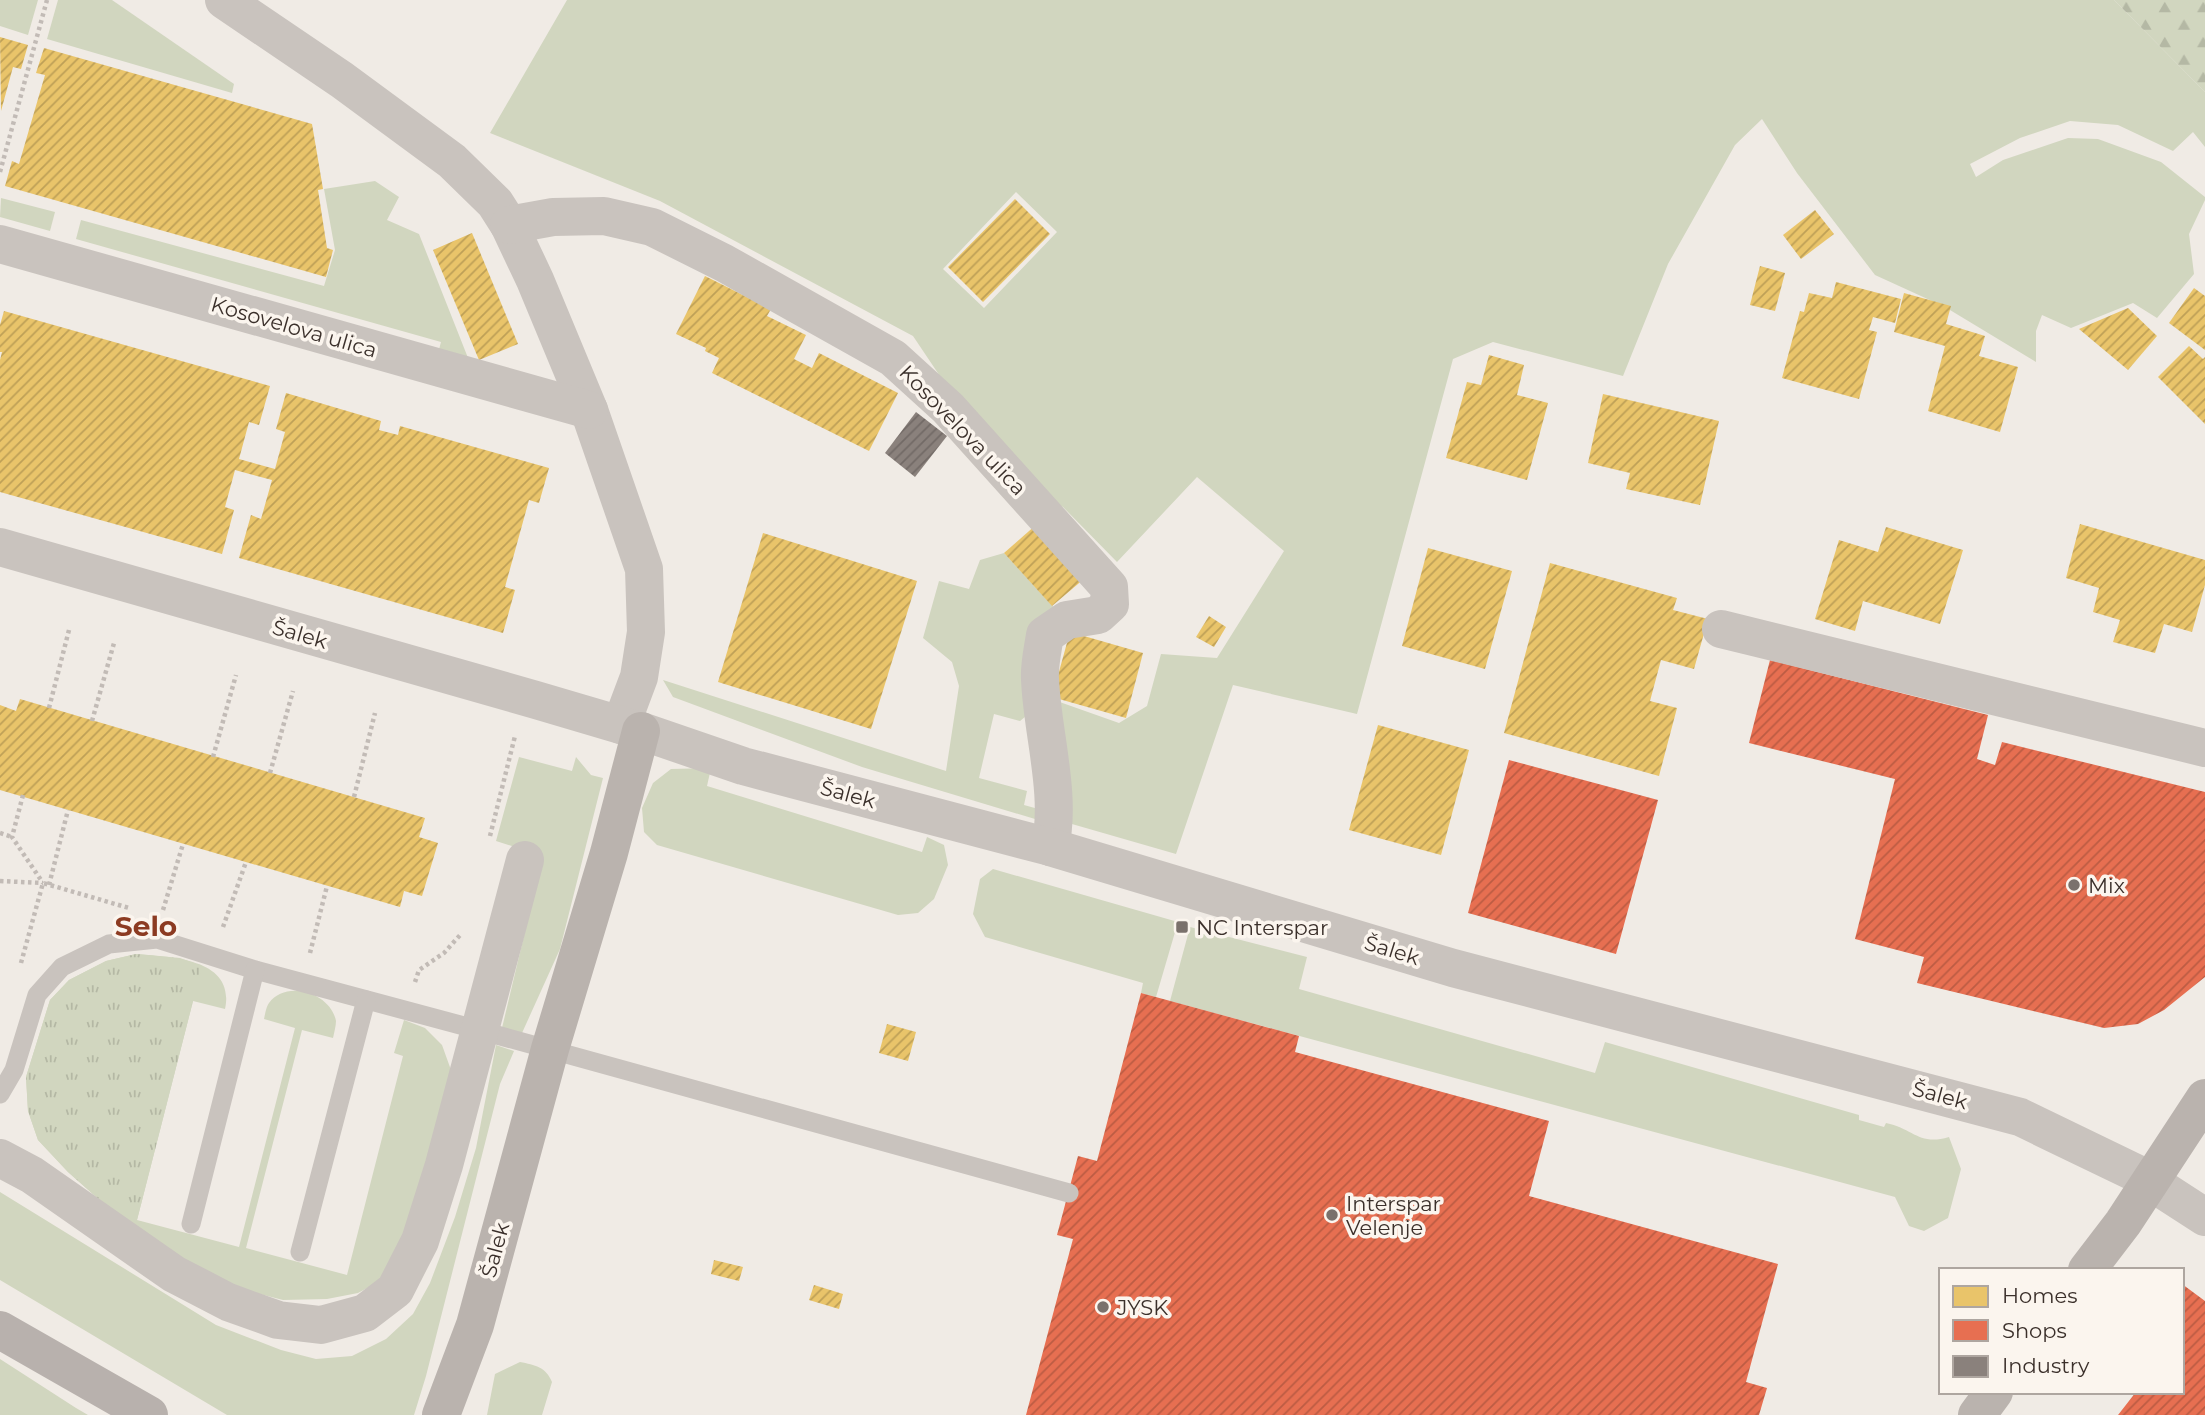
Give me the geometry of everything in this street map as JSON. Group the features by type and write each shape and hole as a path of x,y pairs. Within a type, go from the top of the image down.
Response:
{"main road":[{"path":"0,1330 149,1415"}],"street":[{"path":"224,0 342,80 452,161 495,203 509,225 589,410 644,569 646,632 631,728"},
{"name":"Kosovelova ulica","path":"509,225 552,217 604,216 652,227 724,263 893,358 947,408 1109,587 1110,604 1098,615 1066,620 1045,635 1039,677 1049,743 1054,830 1050,847"},
{"name":"Kosovelova ulica","path":"0,244 589,410"},
{"name":"Šalek","path":"0,547 631,728 743,766 1050,847 1452,968 2020,1117 2140,1175 2205,1217"},
{"path":"1721,629 2205,748"},
{"name":"Šalek","path":"475,1325 550,1049 609,853 631,728"},
{"path":"0,1158 32,1175 174,1274 228,1302 278,1320 321,1325 365,1313 395,1290 420,1241 440,1178 525,860"},
{"path":"2089,1268 2123,1223 2205,1098"},
{"path":"441,1415 475,1325"},
{"path":"469,1415 475,1325"},
{"path":"1977,1415 1993,1394"}],"lane":[{"path":"0,1094 14,1070 37,995 62,967 109,944 157,939 255,970 1069,1193"},
{"path":"191,1224 255,970"},
{"path":"300,1252 366,1000"}],"path":[{"path":"0,172 47,0"},
{"path":"49,708 69,630"},
{"path":"92,721 114,642"},
{"path":"213,757 236,675"},
{"path":"270,773 293,691"},
{"path":"354,797 375,713"},
{"path":"488,840 516,730"},
{"path":"12,837 23,796"},
{"path":"21,964 68,810"},
{"path":"0,833 12,837 46,884"},
{"path":"157,939 161,916 183,844"},
{"path":"212,956 246,862"},
{"path":"0,881 46,884 161,916"},
{"path":"302,983 327,886"},
{"path":"407,1011 419,970 444,953 463,931"}],"green space":[{"path":"0,0 38,0 28,35 0,26"},
{"path":"58,0 112,0 234,84 232,93 47,39"},
{"path":"567,0 2114,0 2205,92 2205,147 2193,132 2173,151 2118,125 2070,121 2020,138 1970,164 1976,177 2003,160 2068,138 2098,139 2161,162 2205,197 2205,200 2189,234 2194,274 2157,318 2133,303 2071,328 2042,315 2036,331 2036,362 1945,307 1875,275 1797,173 1762,119 1735,145 1668,264 1623,376 1493,342 1453,359 1357,714 1233,685 1176,854 1065,822 1054,700 1119,723 1147,706 1161,654 1217,658 1284,551 1197,477 1117,562 1063,507 1045,499 958,403 913,336 660,201 490,133","holes":["1016,192 1057,232 984,308 943,269"]},
{"path":"2114,0 2205,0 2205,92"},
{"path":"375,181 399,197 387,220 419,234 472,368 437,357 441,342 76,239 81,220 324,286 335,250 324,189"},
{"path":"1,198 55,212 50,231 0,217"},
{"path":"1004,553 1058,612 1031,712 1020,721 994,714 979,778 1027,791 1024,805 1042,810 1035,819 862,767 673,697 663,680 946,771 959,686 952,662 923,638 939,581 969,589 980,560"},
{"path":"519,757 572,771 576,757 591,775 603,778 560,949 522,1033 502,1028 543,856 496,841"},
{"path":"711,768 707,786 922,852 927,837 944,845 948,865 934,899 918,913 898,915 657,845 644,832 642,808 653,783 671,769"},
{"path":"993,869 1178,922 1156,997 1141,993 1143,983 985,937 973,914 980,879"},
{"path":"1190,927 1307,957 1299,989 1595,1073 1605,1042 1859,1115 1859,1120 1884,1127 1886,1123 1896,1126 1923,1138 1949,1137 1961,1169 1948,1218 1924,1231 1909,1226 1895,1197 1170,1001"},
{"path":"136,954 182,959 197,964 211,970 221,979 226,992 225,1009 193,1001 137,1220 239,1247 295,1028 264,1019 266,1011 269,1003 277,996 286,992 307,992 326,1003 332,1011 336,1021 333,1038 302,1030 246,1248 347,1275 403,1056 394,1053 404,1020 425,1028 442,1045 451,1070 430,1163 384,1279 358,1293 327,1299 283,1300 241,1289 185,1264 129,1226 68,1172 38,1140 28,1111 26,1077 50,1000 69,980 106,961"},
{"path":"136,954 180,958 202,966 137,1220 129,1226 68,1172 38,1140 28,1111 26,1077 50,1000 69,980 106,961"},
{"path":"496,1045 514,1051 500,1084 414,1415 227,1415 0,1280 0,1192 216,1325 281,1350 316,1359 352,1356 386,1339 413,1314 430,1283 455,1217 476,1148"},
{"path":"0,1359 76,1408 88,1415 0,1415"},
{"path":"520,1362 543,1370 550,1377 552,1382 542,1415 487,1415 495,1374"}],"building: Homes":[{"path":"0,37 28,45 21,69 13,67 1,111"},
{"path":"44,48 312,124 323,189 318,190 327,248 333,250 326,277 5,186 12,161 19,164 45,75 36,73"},
{"path":"1015,199 1050,234 983,302 948,267"},
{"path":"1815,210 1834,234 1801,259 1783,235"},
{"path":"472,233 518,344 479,360 433,250"},
{"path":"1760,266 1785,273 1775,311 1750,305"},
{"path":"705,276 771,309 767,316 806,335 794,359 812,368 819,353 898,393 869,451 712,373 719,358 705,351 706,348 676,334"},
{"path":"1836,282 1901,299 1895,323 1873,317 1869,330 1877,332 1859,399 1782,378 1800,311 1804,312 1809,293 1832,298"},
{"path":"2194,288 2205,296 2205,350 2169,323"},
{"path":"1904,293 1951,306 1946,324 1985,336 1979,356 2018,367 2000,432 1928,411 1945,346 1894,332"},
{"path":"2128,308 2157,336 2128,370 2079,329"},
{"path":"4,311 270,386 259,425 249,422 239,459 275,469 285,432 276,429 286,393 381,421 379,430 398,435 400,426 549,468 539,503 529,500 505,587 515,590 503,633 239,558 251,515 261,519 272,480 235,470 225,507 234,510 222,554 0,492 0,325"},
{"path":"2189,346 2203,359 2205,357 2205,424 2158,377"},
{"path":"1489,355 1524,365 1517,395 1548,403 1527,480 1446,458 1467,382 1481,385"},
{"path":"1603,394 1719,421 1700,505 1626,489 1630,473 1588,463"},
{"path":"1037,524 1085,578 1052,606 1004,553"},
{"path":"2080,524 2205,560 2205,585 2192,632 2164,624 2155,653 2113,642 2120,620 2093,612 2099,588 2066,578"},
{"path":"1886,527 1963,550 1940,624 1863,601 1855,631 1815,619 1839,540 1878,552"},
{"path":"763,533 917,581 871,729 718,682"},
{"path":"1428,548 1512,571 1485,669 1402,646"},
{"path":"1550,563 1677,598 1673,610 1708,619 1694,669 1661,660 1650,701 1677,708 1659,776 1504,733"},
{"path":"1209,616 1226,627 1214,647 1196,637"},
{"path":"1070,632 1143,653 1126,718 1052,697"},
{"path":"20,699 425,818 419,837 438,843 422,896 404,891 400,907 0,790 0,705 16,711"},
{"path":"1378,725 1469,750 1441,855 1349,830"},
{"path":"887,1024 916,1032 908,1061 879,1053"},
{"path":"714,1260 743,1267 739,1281 711,1274"},
{"path":"814,1285 843,1294 839,1309 809,1300"}],"building: Shops":[{"name":"Mix","path":"1770,660 1988,715 1977,759 1995,765 2002,742 2205,792 2205,977 2164,1010 2138,1024 2104,1028 1917,983 1924,957 1855,939 1895,779 1749,743"},
{"path":"1509,760 1658,800 1616,954 1468,913"},
{"name":"Interspar Velenje","path":"1141,993 1299,1036 1295,1052 1549,1121 1529,1196 1778,1264 1746,1382 1767,1388 1759,1415 1026,1415 1073,1239 1057,1235 1078,1156 1097,1161"},
{"path":"2184,1285 2205,1301 2205,1415 2118,1415 2134,1394 2184,1394"}],"building: Industry":[{"path":"916,412 947,436 915,477 885,453"}],"place":[{"name":"Mix","path":"2074,885"},
{"name":"NC Interspar","path":"1182,927"},
{"name":"Interspar Velenje","path":"1332,1215"},
{"name":"JYSK","path":"1103,1307"}],"district":[{"name":"Selo","path":"146,926"}]}
